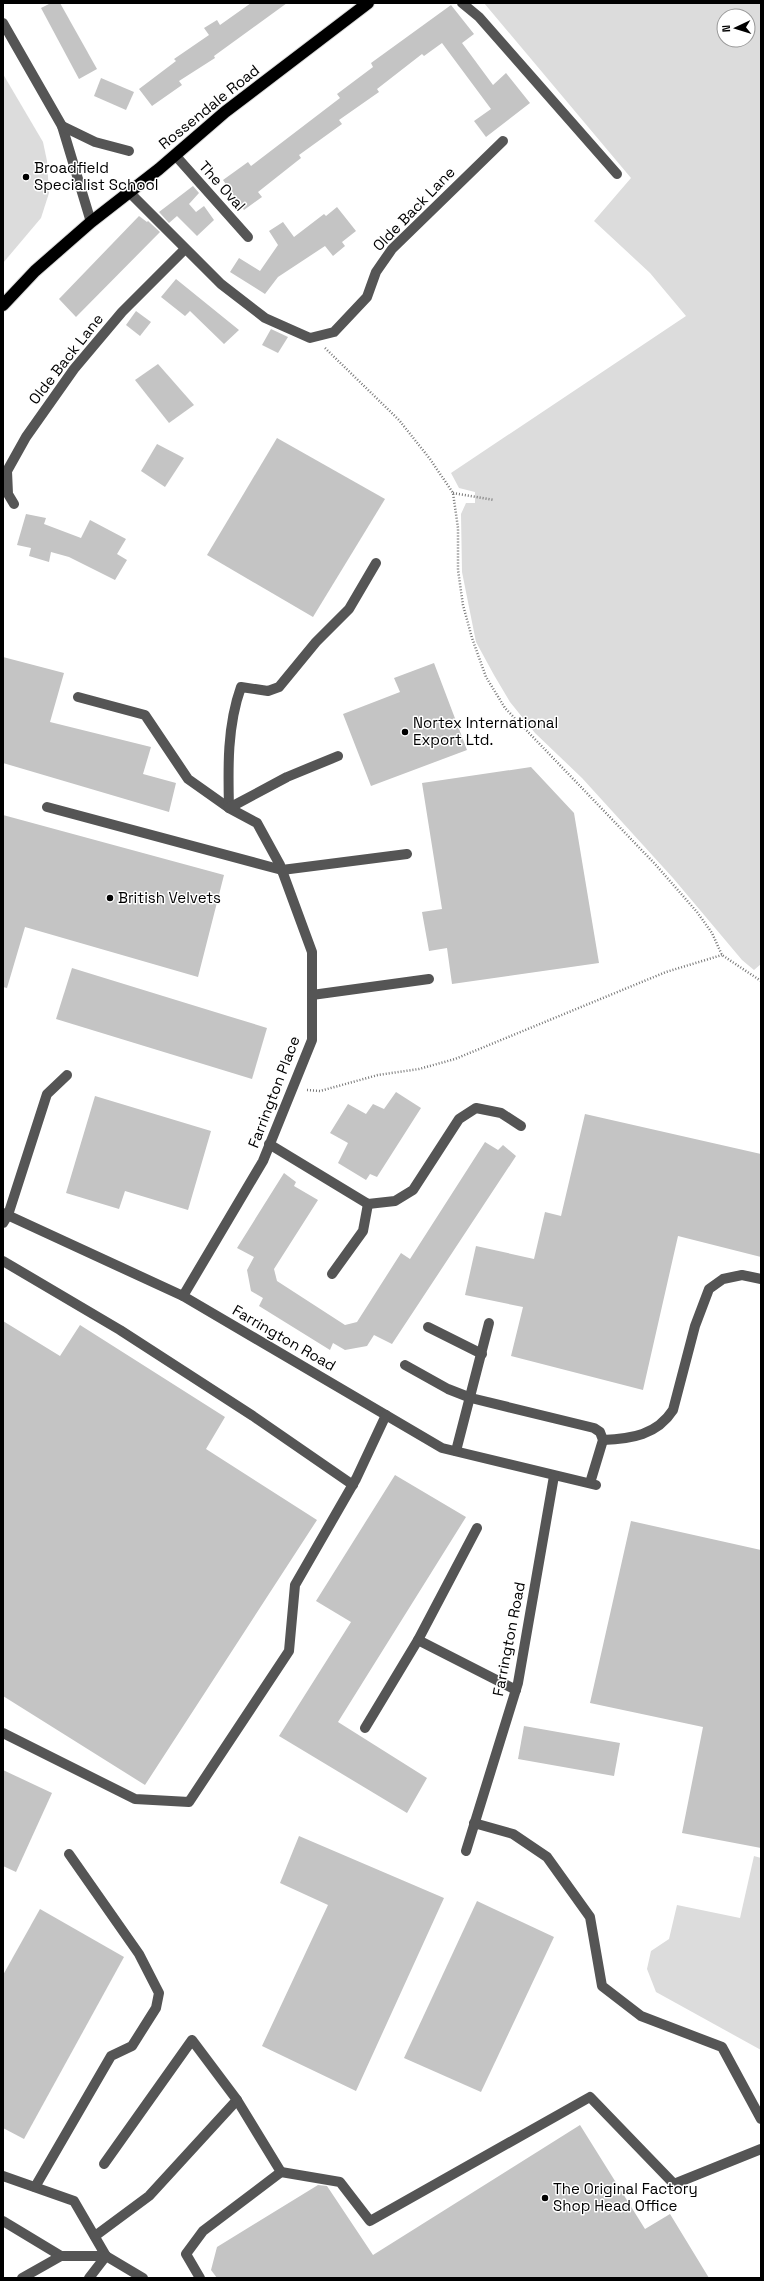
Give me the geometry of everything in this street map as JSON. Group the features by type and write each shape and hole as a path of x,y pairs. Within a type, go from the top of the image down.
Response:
{"highway":[{"name":"Rossendale Road","path":"3,305 35,271 91,222 175,155 225,112 368,3"}],"street":[{"path":"462,3 479,17 617,174"},
{"path":"3,22 62,126 91,222"},
{"path":"62,126 95,142 129,151"},
{"name":"Olde Back Lane","path":"129,192 221,284 265,318 310,338 334,332 367,297 376,272 392,249 503,141"},
{"name":"The Oval","path":"175,155 248,238"},
{"name":"Olde Back Lane","path":"14,504 8,494 8,471 26,437 74,369 122,312 185,249"},
{"path":"338,756 287,778 229,808 228,760 235,703 241,687 268,690 278,687 316,642 349,609 376,563"},
{"name":"Farrington Place","path":"78,697 145,715 188,779 229,808 257,823 282,870 312,952 312,1040 263,1161 182,1296"},
{"path":"47,807 282,870 407,854"},
{"path":"312,995 429,979"},
{"path":"5,1217 47,1094 67,1075"},
{"path":"269,1144 368,1204 395,1201 412,1190 459,1119 476,1108 501,1113 521,1126"},
{"path":"332,1274 363,1231 368,1204"},
{"name":"Farrington Road","path":"5,1217 182,1296 442,1448 554,1476 593,1484 603,1440"},
{"path":"3,1261 120,1330 253,1416 353,1485"},
{"path":"405,1365 448,1389 471,1398 594,1428 600,1432 603,1440 629,1438 653,1431 666,1421 673,1410 695,1326 709,1289 723,1279 742,1275 761,1280"},
{"path":"456,1451 471,1398 489,1323"},
{"path":"428,1327 482,1354"},
{"path":"3,1733 136,1799 189,1802 289,1651 295,1585 353,1485 386,1415"},
{"name":"Farrington Road","path":"466,1850 516,1690 554,1476"},
{"path":"365,1728 418,1640 477,1528"},
{"path":"418,1640 516,1690"},
{"path":"474,1823 513,1834 547,1857 590,1917 602,1986 641,2016 722,2047 761,2119"},
{"path":"35,2187 110,2056 132,2046 156,2008 159,1993 139,1954 69,1854"},
{"path":"104,2164 192,2040 237,2100 281,2172"},
{"path":"200,2278 186,2254 203,2231 281,2172 340,2182 370,2221 590,2097 674,2184 761,2149"},
{"path":"94,2236 149,2196 237,2100"},
{"path":"3,2176 74,2201 106,2256 144,2278"},
{"path":"3,2221 61,2256"},
{"path":"22,2278 61,2256 106,2256"},
{"path":"89,2278 106,2256"}],"path":[{"path":"317,336 331,355 399,420 430,459 453,493 458,528 458,570 463,605 472,638 490,684 505,708 524,730 617,822 697,912 712,933 722,955 761,981"},
{"path":"453,493 494,500"},
{"path":"292,1089 320,1091 378,1075 419,1069 455,1059 666,972 722,955"}],"shaded area":[{"path":"484,3 761,3 761,964 754,970 742,960 673,878 582,778 535,733 510,702 476,642 462,572 461,514 466,503 475,503 475,492 459,488 451,473 686,316 650,273 594,221 631,178"},
{"name":"Broadfield Specialist School","path":"3,74 43,142 47,161 49,193 41,218 3,263"},
{"path":"754,1856 761,1858 761,2050 656,1992 647,1969 651,1951 669,1939 677,1905 740,1918"}],"building":[{"path":"51,3 60,3 97,69 79,79 41,8"},
{"path":"251,3 287,3 214,56 215,58 179,81 182,85 152,106 139,89 176,61 174,59 209,35 204,28 217,20 220,25"},
{"path":"451,5 474,34 462,43 493,85 506,73 530,103 486,137 474,121 491,109 442,43 424,56 422,54 377,89 379,92 339,120 342,124 299,155 301,158 258,192 262,197 244,210 223,180 248,162 251,166 340,98 337,94 373,67 371,63"},
{"path":"101,78 134,92 126,110 94,96"},
{"path":"193,186 199,193 189,204 196,212 204,206 214,220 197,236 177,216 169,223 159,212"},
{"path":"337,207 356,231 342,242 345,246 333,256 325,246 278,277 265,294 230,272 239,258 260,271 278,245 269,231 283,222 294,237 324,214 326,216"},
{"path":"139,216 147,222 148,221 160,232 76,317 59,299"},
{"path":"176,279 239,330 224,344 190,311 185,316 161,297"},
{"path":"136,311 151,322 140,336 126,325"},
{"path":"271,329 288,337 278,353 262,345"},
{"path":"158,364 194,405 169,423 135,380"},
{"path":"277,438 385,499 313,617 207,555"},
{"path":"157,444 184,458 165,487 141,471"},
{"path":"26,514 46,518 44,524 81,538 90,520 126,539 117,554 127,560 115,580 69,557 51,552 49,562 29,556 31,548 17,545"},
{"path":"3,657 64,673 50,722 151,747 143,774 176,783 169,812 3,763"},
{"name":"Nortex International Export Ltd.","path":"434,663 467,750 371,786 343,714 400,692 394,678"},
{"path":"531,767 574,813 599,963 452,984 447,948 429,951 422,912 442,909 422,783"},
{"name":"British Velvets","path":"3,815 224,875 198,977 25,927 7,988 3,987"},
{"path":"72,968 267,1028 252,1079 56,1019"},
{"path":"396,1092 421,1108 377,1177 370,1174 366,1180 338,1163 348,1143 330,1133 348,1104 366,1114 373,1104 384,1109"},
{"path":"95,1096 211,1131 188,1210 125,1191 119,1209 66,1193"},
{"path":"585,1114 761,1154 761,1257 678,1236 643,1390 511,1356 523,1307 465,1295 476,1246 534,1259 545,1212 561,1216"},
{"path":"485,1142 498,1150 503,1145 516,1156 392,1344 374,1335 367,1346 345,1350 333,1343 330,1350 259,1306 263,1298 251,1291 247,1270 254,1257 237,1248 284,1173 296,1182 294,1186 318,1200 274,1269 277,1281 345,1325 357,1322 401,1253 410,1259"},
{"path":"3,1321 60,1356 80,1325 225,1417 206,1449 317,1520 145,1785 3,1696"},
{"path":"395,1475 466,1517 338,1722 427,1778 407,1813 279,1736 351,1622 316,1601"},
{"path":"631,1521 761,1550 761,1848 682,1833 703,1727 590,1703"},
{"path":"524,1726 620,1743 614,1776 518,1759"},
{"path":"3,1770 52,1793 16,1872 3,1866"},
{"path":"299,1836 444,1898 356,2091 262,2046 328,1905 280,1883"},
{"path":"477,1901 554,1937 481,2092 404,2058"},
{"path":"40,1909 124,1957 24,2139 3,2128 3,1975"},
{"name":"The Original Factory Shop Head Office","path":"580,2125 645,2229 670,2214 709,2278 217,2278 211,2270 217,2247 318,2185 327,2186 373,2255"}],"place":[{"name":"Broadfield Specialist School","path":"26,177"},
{"name":"Nortex International Export Ltd.","path":"405,732"},
{"name":"British Velvets","path":"110,898"},
{"name":"The Original Factory Shop Head Office","path":"545,2198"}]}
